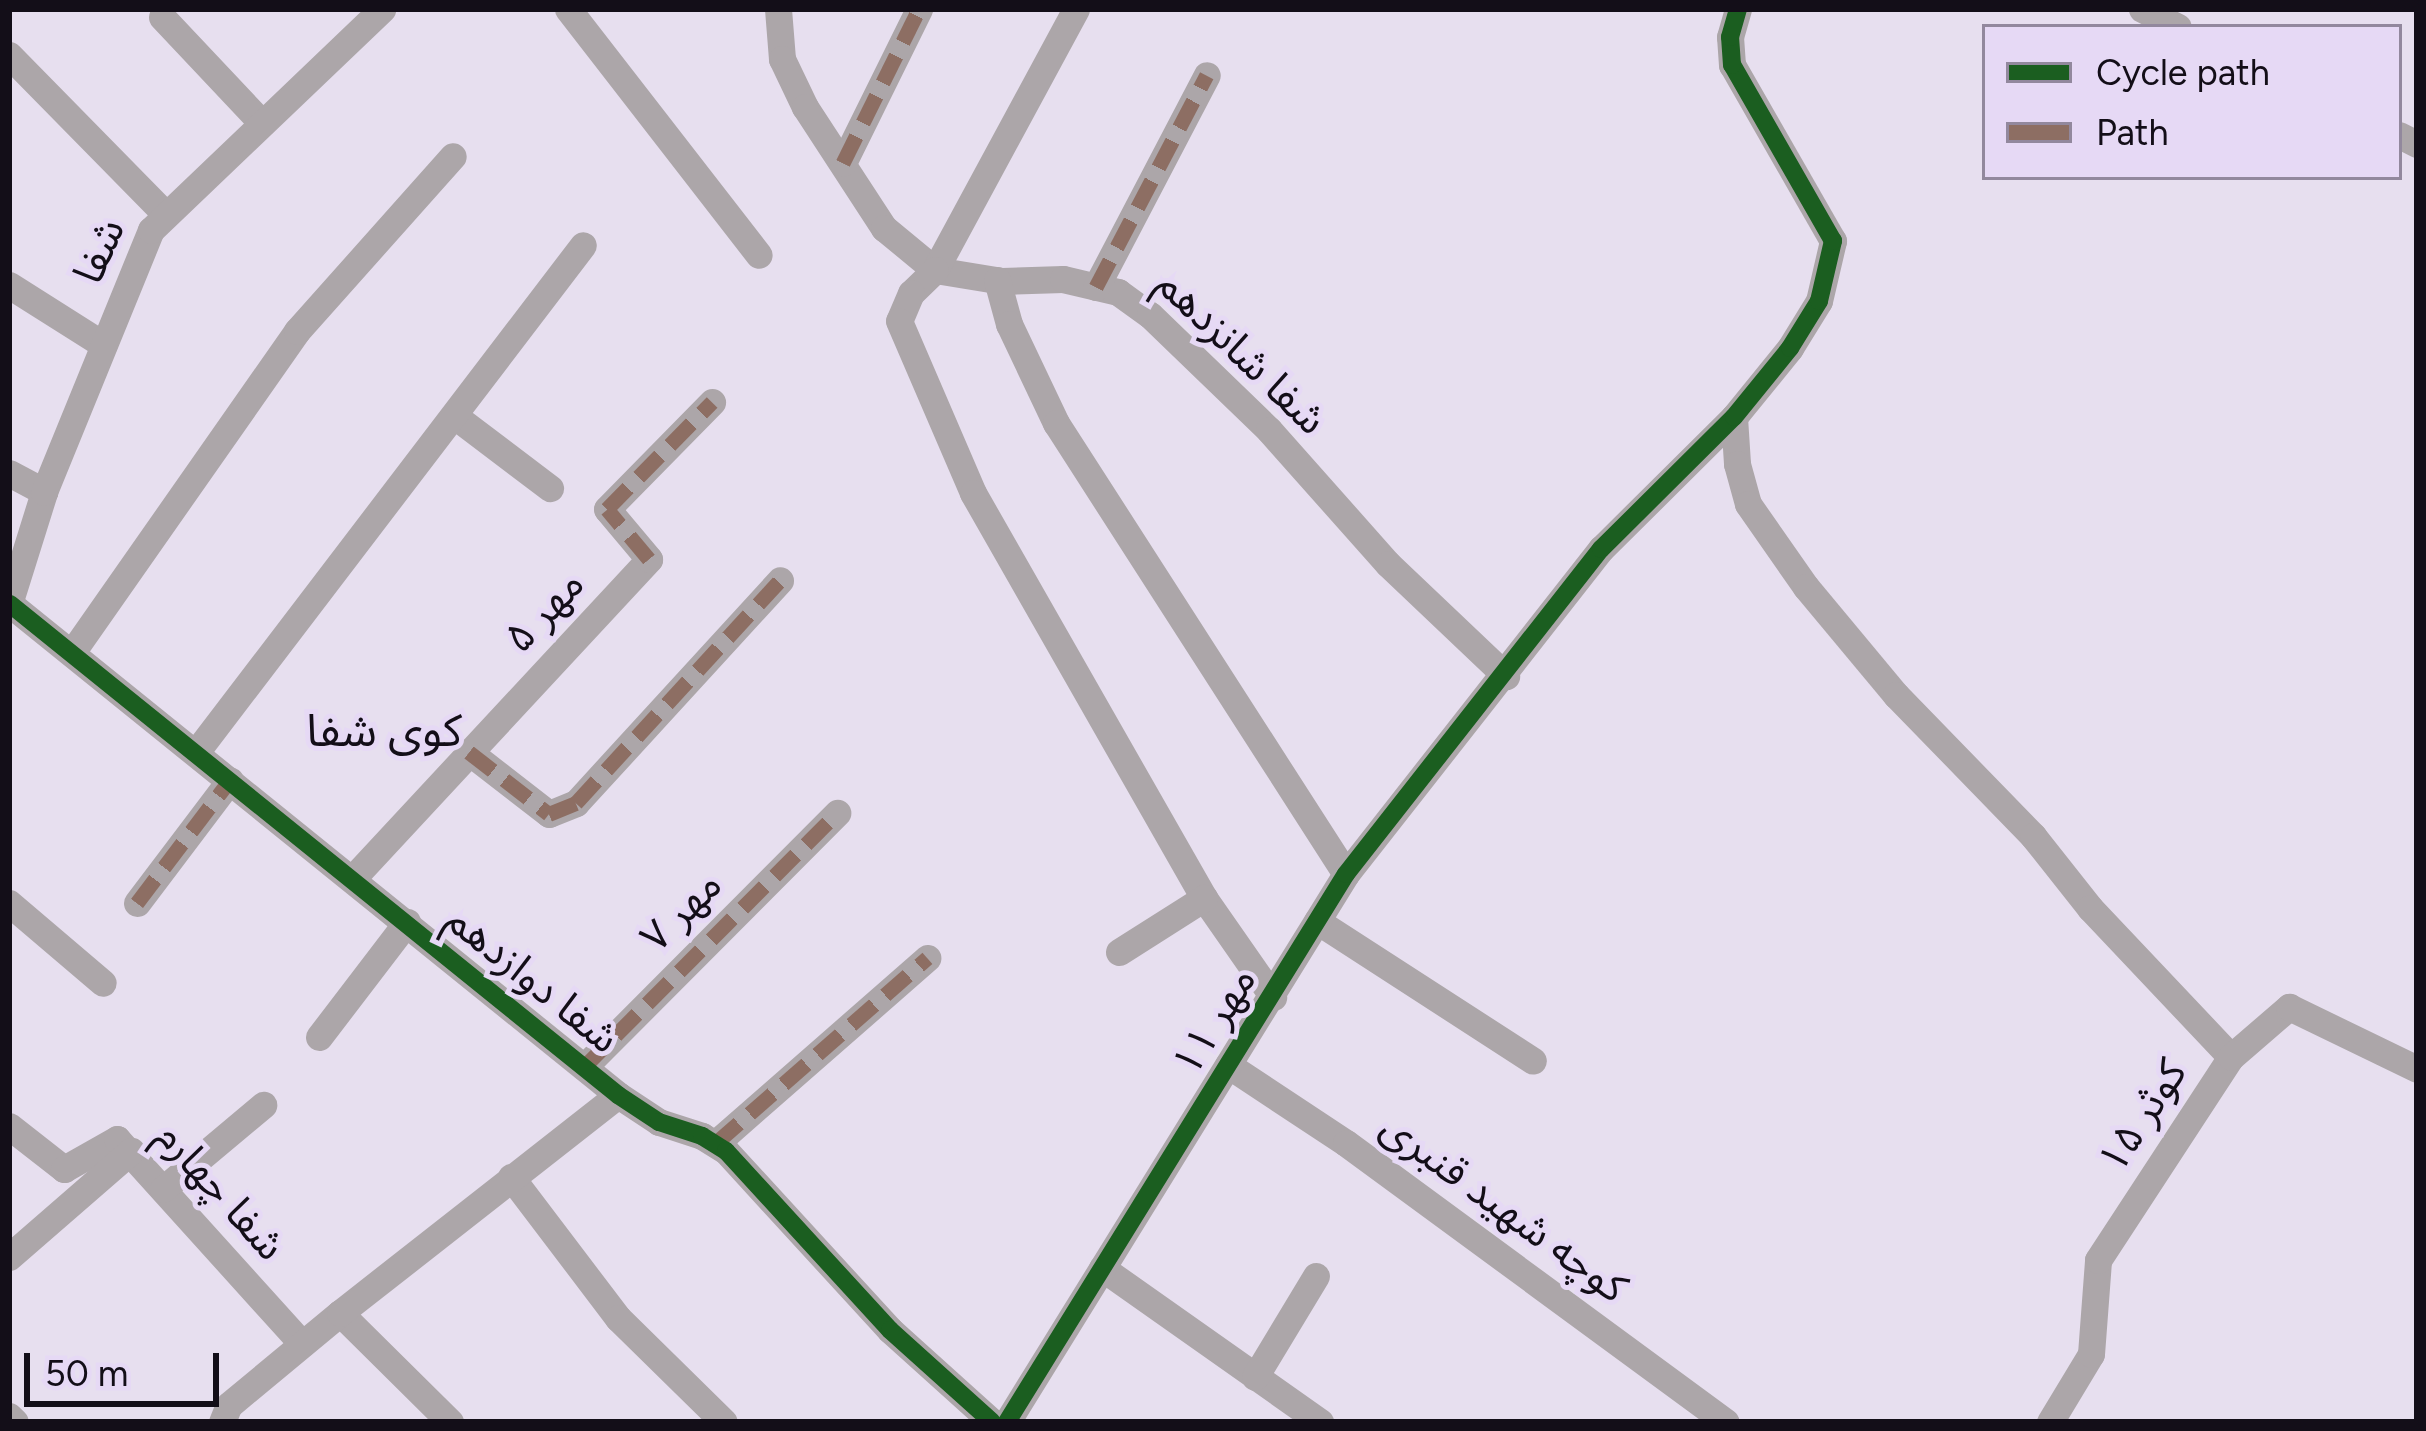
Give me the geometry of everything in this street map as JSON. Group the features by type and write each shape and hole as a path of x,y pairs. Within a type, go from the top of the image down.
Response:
{"street":[{"path":"568,9 759,255"},
{"path":"778,9 782,58 843,163 884,228 935,270"},
{"path":"843,163 919,9"},
{"path":"1076,9 935,270 903,307 899,321 974,493 1204,898 1273,997"},
{"name":"مهر ۱۱","path":"1006,1422 1346,874 1506,676 1601,549 1734,416 1790,349 1819,301 1833,242 1732,65 1730,37 1738,9"},
{"path":"2142,9 2172,24"},
{"name":"شفا","path":"9,604 44,492 151,230 370,13"},
{"path":"162,16 262,123"},
{"path":"9,55 164,213"},
{"path":"1096,287 1207,75"},
{"path":"73,651 297,331 453,156"},
{"path":"197,751 583,245"},
{"name":"شفا شانزدهم","path":"935,270 997,280 1063,279 1118,292 1150,315 1269,430 1388,564 1506,676"},
{"path":"997,280 1009,324 1056,423 1346,874"},
{"path":"9,285 104,345"},
{"name":"مهر ۵","path":"353,878 650,559 607,509 712,402"},
{"path":"1734,416 1737,464 1748,504 1806,586 1896,695 2033,836 2090,908 2231,1057"},
{"path":"456,417 550,488"},
{"path":"9,473 44,492"},
{"path":"470,752 549,814 575,803 780,580"},
{"name":"شفا دوازدهم","path":"9,604 619,1095 659,1122 716,1142 890,1330 992,1422"},
{"path":"137,903 230,779"},
{"name":"مهر ۷","path":"584,1067 837,813"},
{"path":"1119,952 1204,898"},
{"path":"9,903 103,983"},
{"path":"1317,921 1533,1061"},
{"path":"319,1037 407,922"},
{"path":"716,1142 927,958"},
{"name":"کوثر ۱۵","path":"2050,1422 2091,1354 2098,1260 2231,1057 2289,1007 2417,1069"},
{"name":"کوچه شهید قنبری","path":"1228,1065 1346,1143 1726,1422"},
{"path":"222,1422 229,1406 302,1344 619,1095"},
{"path":"163,1189 263,1105"},
{"name":"شفا چهارم","path":"9,1126 64,1169 110,1140 131,1151 302,1344"},
{"path":"9,1257 131,1151"},
{"path":"511,1177 617,1318 724,1422"},
{"path":"1102,1268 1320,1422"},
{"path":"1255,1377 1316,1276"},
{"path":"340,1313 450,1422"}],"marked path":[{"path":"843,163 919,9"},
{"path":"1096,287 1207,75"},
{"path":"649,559 607,509 712,402"},
{"path":"469,752 549,814 576,803 780,580"},
{"path":"137,903 230,780"},
{"path":"584,1067 837,813"},
{"path":"716,1143 927,958"}],"cycle path":[{"path":"1007,1422 1346,874 1601,549 1734,417 1790,348 1819,301 1833,241 1732,65 1730,37 1738,9"},
{"path":"10,604 618,1095 659,1122 702,1136 726,1151 890,1330 992,1422"}],"district":[{"name":"کوی شفا","path":"384,731"}]}
